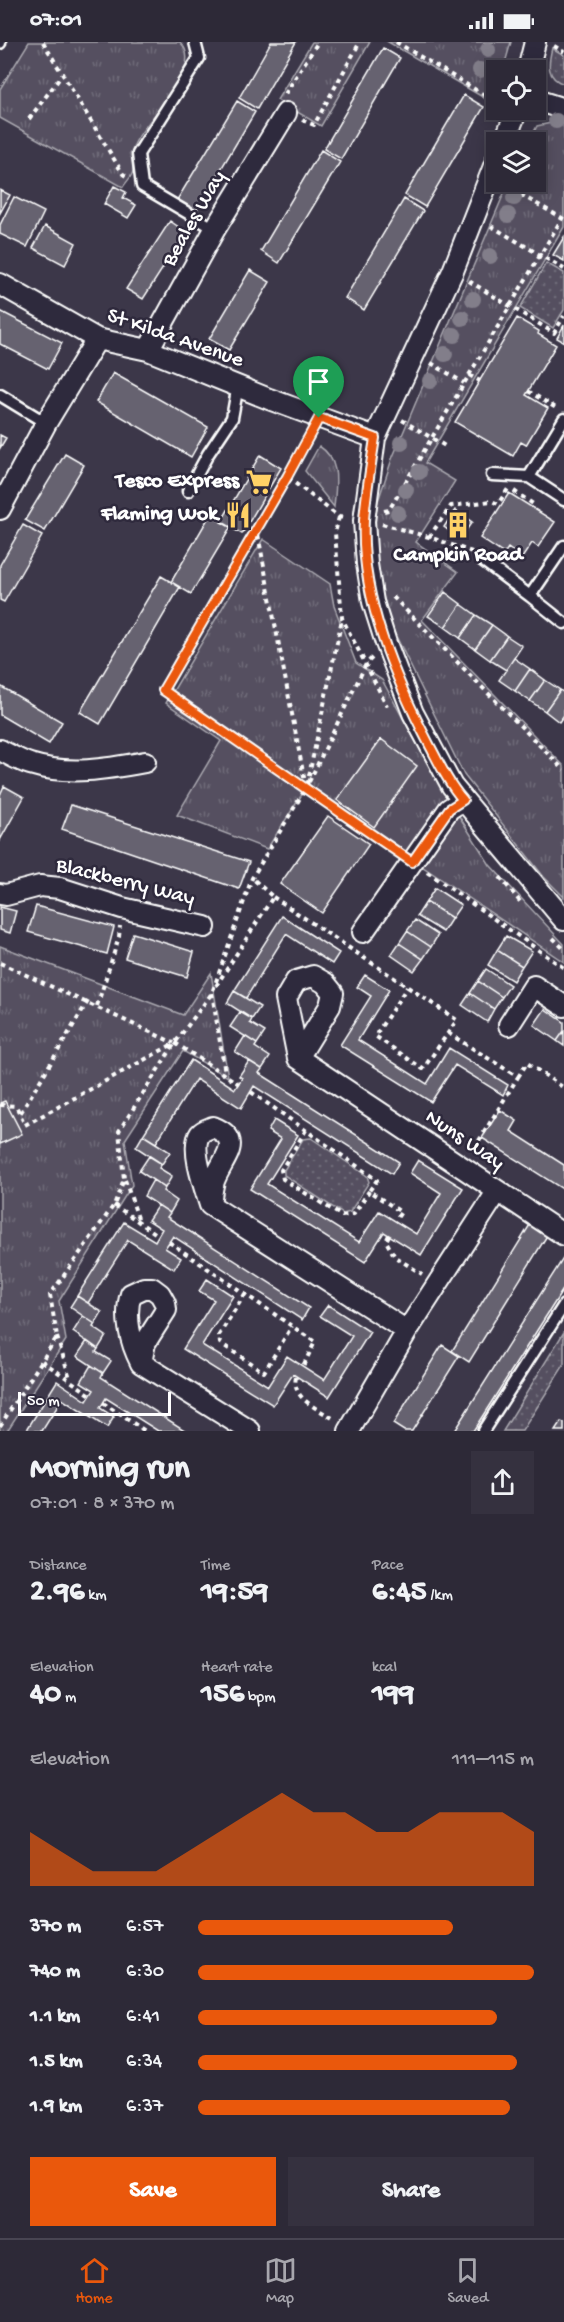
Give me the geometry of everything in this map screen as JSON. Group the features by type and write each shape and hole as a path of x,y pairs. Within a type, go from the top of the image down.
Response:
{"street":[{"path":"530,60 535,42"},
{"path":"546,103 564,109"},
{"name":"Beales Way","path":"148,350 215,229 286,113"},
{"path":"486,188 453,272 375,438 375,519 367,564 373,602 386,643 413,713 452,786 564,920"},
{"name":"St Kilda Avenue","path":"0,284 97,339 148,350 375,438"},
{"path":"0,508 46,423 97,339"},
{"path":"0,750 29,764 63,771 103,770 145,762"},
{"path":"363,932 449,809 463,800"},
{"name":"Blackberry Way","path":"0,894 6,895 40,886 60,888 122,908 204,927"},
{"path":"509,1025 534,986 564,1006"},
{"name":"Nuns Way","path":"298,1058 497,1192 407,1331 350,1430"},
{"path":"497,1192 564,1235"},
{"path":"210,1205 407,1331"},
{"path":"141,1363 250,1431"}],"lane":[{"path":"195,42 199,58 138,154 142,186 215,229"},
{"path":"188,491 232,418 238,385"},
{"path":"0,395 46,423"},
{"path":"529,477 564,419"},
{"path":"492,475 529,477 564,500"},
{"path":"530,596 564,546"},
{"path":"482,560 564,623"},
{"path":"483,1431 564,1305"}],"path":[{"path":"43,42 123,174 142,186"},
{"path":"318,42 279,104 286,113 314,124 360,42"},
{"path":"396,42 486,96"},
{"path":"29,119 62,75"},
{"path":"375,519 389,510 563,216 526,192"},
{"path":"475,216 564,269"},
{"path":"453,272 554,333 564,316"},
{"path":"415,354 464,382"},
{"path":"469,375 480,381"},
{"path":"528,392 564,413"},
{"path":"388,412 445,446"},
{"path":"319,418 163,690 564,968"},
{"path":"287,477 339,517 375,519 471,552 482,560"},
{"path":"429,537 451,507 492,501 498,504 509,488 533,504 531,507"},
{"path":"375,519 380,534"},
{"path":"257,529 306,788"},
{"path":"392,596 564,770"},
{"path":"306,788 342,618"},
{"path":"225,1073 212,993 252,878 306,788 366,664 386,643"},
{"path":"252,878 273,897 407,987 456,1020 423,1069 375,1036 407,987"},
{"path":"139,1222 124,1179 119,1131 175,1043 212,993 273,897"},
{"path":"98,1006 119,938 122,908"},
{"path":"0,963 88,1001 175,1043 239,1084"},
{"path":"20,1114 88,1001"},
{"path":"448,1033 518,1077"},
{"path":"0,1105 16,1107 25,1125 175,1043"},
{"path":"463,1168 527,1063 564,1088"},
{"path":"251,1092 306,1130 377,1180 354,1215 342,1216 283,1179 281,1170 306,1130"},
{"path":"70,1379 57,1337 50,1295 114,1205 124,1179"},
{"path":"369,1191 401,1212 395,1221"},
{"path":"114,1205 158,1235"},
{"path":"389,1235 386,1241 395,1257 438,1284"},
{"path":"169,1242 315,1342 303,1366"},
{"path":"245,1294 219,1335 220,1342 264,1372 292,1326"},
{"path":"0,1426 57,1337"},
{"path":"42,1361 91,1395"},
{"path":"296,1377 295,1383 302,1399 350,1430"},
{"path":"103,1403 145,1431"}],"green space":[{"path":"29,42 180,42 186,53 186,66 170,95 138,137 132,151 132,173 123,187 0,118 0,89"},
{"path":"312,42 370,42 321,126 277,100"},
{"path":"388,42 511,42 506,60 486,60 486,99"},
{"path":"552,48 564,55 564,84 551,74"},
{"path":"564,122 564,227 425,463 455,481 416,542 458,572 422,620 564,766 564,897 544,877 464,775 392,628 374,563 376,507 392,459 505,192 546,192 546,132 534,132 537,126"},
{"path":"546,263 564,273 564,310 553,328 520,308"},
{"path":"319,446 331,458 336,473 334,507 305,471"},
{"path":"263,539 330,584 334,606 356,663 382,680 440,786 490,865 564,944 564,962 306,788 267,849 177,815 221,741 166,703"},
{"path":"0,946 183,1015 211,973 228,1077 183,1051 125,1140 132,1185 59,1301 66,1340 7,1431 0,1431"},
{"path":"311,1138 367,1176 369,1182 350,1212 343,1214 284,1175 284,1170 303,1139"},
{"path":"564,1332 564,1365 522,1431 503,1431"}],"building":[{"path":"271,42 296,42 257,109 239,98"},
{"path":"383,48 400,58 341,159 324,149"},
{"path":"464,95 484,107 425,207 405,195"},
{"path":"237,101 255,112 196,211 177,200"},
{"path":"321,150 340,162 279,263 261,251"},
{"path":"114,186 126,192 123,198 136,205 128,218 104,204"},
{"path":"0,190 10,195 0,213"},
{"path":"14,197 44,212 27,247 0,234 0,225"},
{"path":"404,199 423,211 364,310 345,298"},
{"path":"170,221 186,232 143,299 126,289"},
{"path":"45,226 76,243 65,265 33,248"},
{"path":"564,237 564,261 553,255"},
{"path":"250,270 270,282 229,350 209,339"},
{"path":"0,311 62,343 48,369 0,344"},
{"path":"517,318 539,331 538,334 556,345 526,395 548,408 526,445 521,442 513,456 455,422"},
{"path":"564,325 564,342 557,338"},
{"path":"113,373 208,427 191,457 96,402"},
{"path":"0,435 6,438 0,448"},
{"path":"65,454 84,465 45,531 25,520"},
{"path":"260,455 281,468 242,534 221,522"},
{"path":"509,493 555,522 538,547 532,543 522,558 508,548 504,554 480,538"},
{"name":"Campkin Road","path":"455,510 472,522 460,539 444,527"},
{"path":"210,515 231,527 191,594 171,582"},
{"path":"23,525 42,536 4,602 0,600 0,565"},
{"path":"161,576 180,587 100,724 80,712"},
{"path":"445,592 461,604 445,627 428,616"},
{"path":"461,604 476,615 460,638 445,627"},
{"path":"476,615 492,625 475,649 460,638"},
{"path":"492,625 507,636 490,660 475,649"},
{"path":"507,636 522,646 506,670 490,660"},
{"path":"514,658 530,669 515,691 499,680"},
{"path":"530,669 545,680 530,701 515,691"},
{"path":"545,680 560,690 545,711 530,701"},
{"path":"0,686 62,722 49,744 0,715"},
{"path":"560,690 564,693 564,715 559,722 545,711"},
{"path":"381,739 417,766 374,827 337,800"},
{"path":"4,786 24,797 0,840 0,795"},
{"path":"71,805 249,862 239,889 62,829"},
{"path":"328,816 369,844 322,913 280,884"},
{"path":"435,888 461,905 452,918 426,902"},
{"path":"426,902 452,918 443,932 417,916"},
{"path":"36,906 114,927 107,954 28,932"},
{"path":"0,907 16,911 10,933 0,930"},
{"path":"282,916 339,953 332,964 286,934 246,998 234,991"},
{"path":"415,920 438,935 431,947 407,931"},
{"path":"407,931 431,947 423,959 399,943"},
{"path":"133,933 194,952 187,977 125,958"},
{"path":"506,936 532,951 522,966 497,950"},
{"path":"399,943 423,959 414,971 391,955"},
{"path":"497,950 522,966 513,981 488,965"},
{"path":"486,969 510,985 502,997 478,981"},
{"path":"365,975 389,990 358,1040 427,1084 449,1048 508,1085 503,1095 455,1065 431,1102 340,1045 371,996 357,987"},
{"path":"478,981 502,997 494,1009 470,993"},
{"path":"234,991 260,1007 252,1019 227,1003"},
{"path":"470,993 494,1009 487,1022 462,1005"},
{"path":"545,1009 564,1022 564,1031 557,1041 534,1025"},
{"path":"240,1012 252,1019 250,1023 265,1032 257,1044 230,1027"},
{"path":"564,1031 564,1046 557,1041"},
{"path":"245,1036 257,1044 255,1047 270,1057 262,1069 235,1052"},
{"path":"191,1060 235,1089 242,1078 239,1076 249,1061 262,1069 259,1073 399,1162 392,1174 254,1086 241,1108 196,1079 156,1143 143,1135"},
{"path":"5,1101 22,1134 0,1144 0,1103"},
{"path":"500,1110 517,1121 511,1131 564,1165 564,1190 482,1138"},
{"path":"274,1120 298,1135 267,1184 359,1242 379,1211 416,1234 441,1193 410,1173 418,1160 463,1188 421,1255 384,1232 365,1262 250,1189 281,1139 268,1131"},
{"path":"143,1135 170,1152 162,1164 136,1147"},
{"path":"149,1156 162,1164 159,1168 172,1176 165,1188 139,1171"},
{"path":"153,1180 165,1188 163,1191 177,1201 170,1213 144,1196"},
{"path":"158,1205 170,1213 167,1217 309,1308 302,1320 173,1236 165,1248 181,1258 174,1269 128,1240 88,1303 77,1296 124,1222 155,1241 162,1229 148,1220"},
{"path":"531,1223 548,1234 469,1362 452,1351"},
{"path":"564,1257 564,1288 473,1431 454,1431"},
{"path":"207,1279 233,1296 202,1345 268,1386 287,1356 324,1380 352,1336 320,1316 328,1305 370,1332 329,1397 293,1374 273,1405 183,1349 214,1300 199,1291"},
{"path":"77,1296 102,1312 95,1324 70,1307"},
{"path":"83,1316 95,1324 93,1327 106,1336 98,1349 73,1332"},
{"path":"87,1341 98,1349 96,1352 111,1361 103,1373 77,1356"},
{"path":"442,1345 459,1356 412,1431 404,1431 393,1424"},
{"path":"91,1365 103,1373 101,1377 186,1431 158,1431 106,1398 100,1408 114,1417 107,1428 62,1399 42,1431 26,1431 57,1381 87,1401 94,1390 81,1382"},
{"path":"561,1422 564,1423 564,1431 555,1431"}],"place":[{"name":"Tesco Express","path":"259,482"},
{"name":"Flaming Wok","path":"238,515"},
{"name":"Campkin Road","path":"458,525"}],"route":[{"path":"319,418 375,438 364,521 373,602 413,713 452,786 463,800 449,809 412,862 163,690 319,418"}]}
